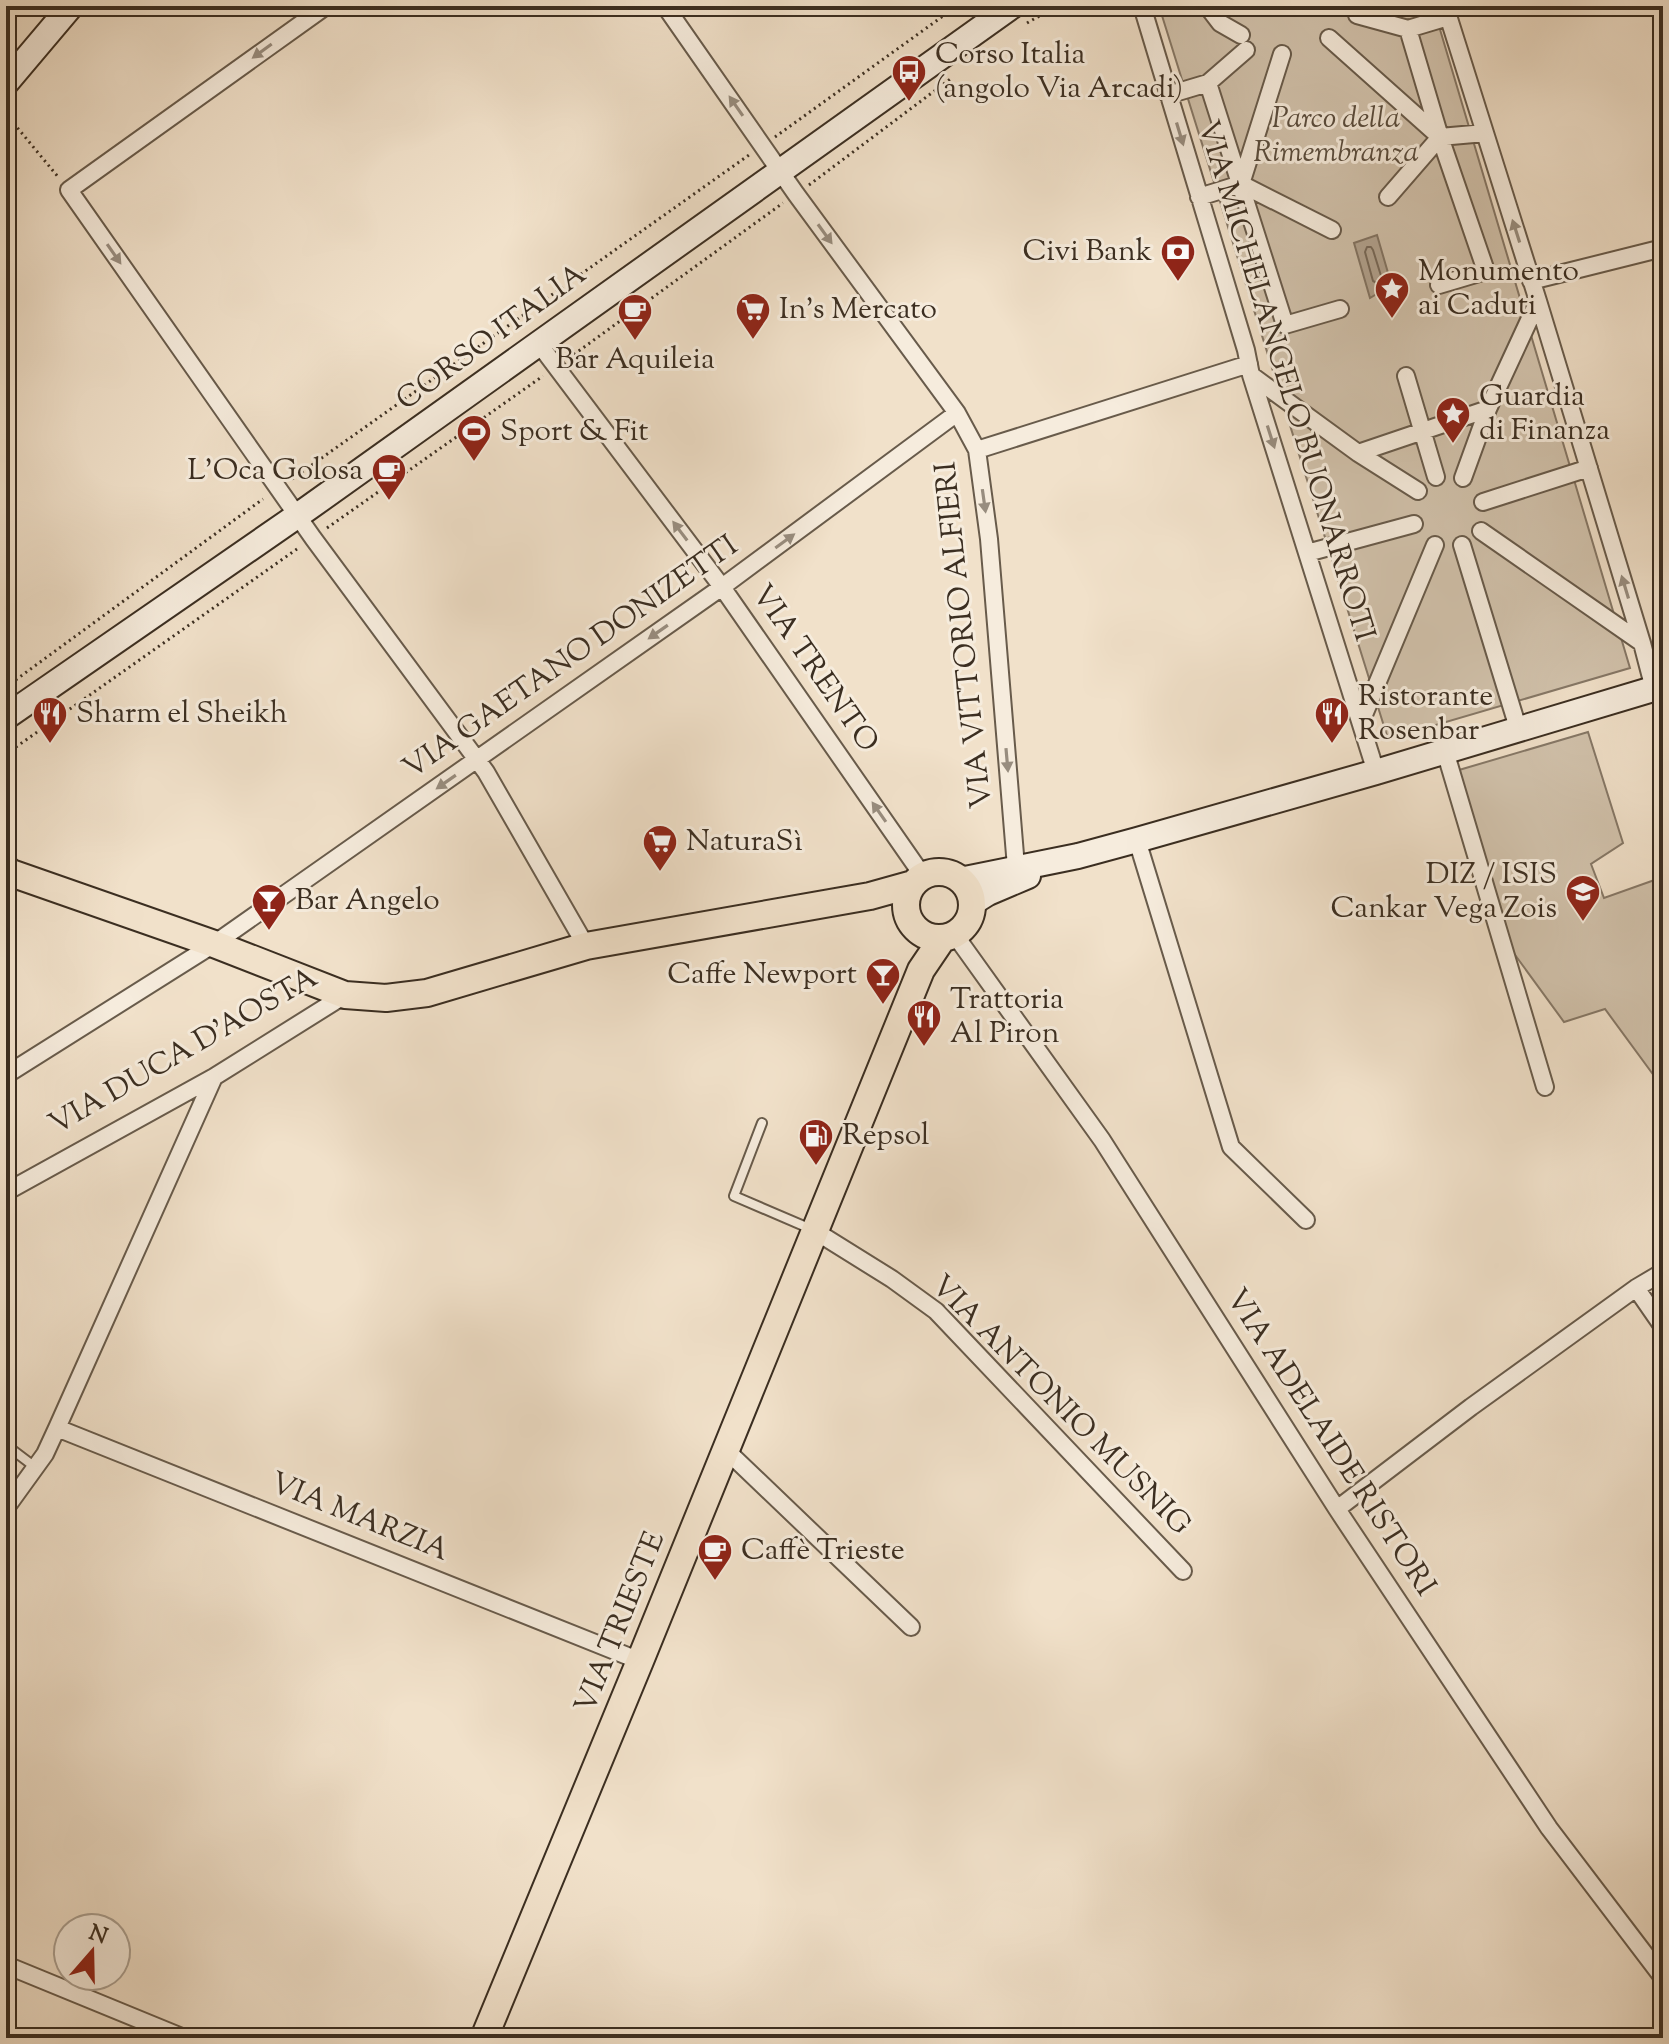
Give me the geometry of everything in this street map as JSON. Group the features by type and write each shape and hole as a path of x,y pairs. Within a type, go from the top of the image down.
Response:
{"main road":[{"path":"6,83 71,6"},
{"name":"CORSO ITALIA","path":"6,717 298,515 781,170 1007,13"},
{"name":"VIA DUCA D'AOSTA","path":"966,891 1016,867 1078,856 1137,840 1658,687"},
{"name":"VIA DUCA D'AOSTA","path":"345,995 386,998 427,993 586,946 914,888 936,872 949,873 966,891 988,893 1078,856"},
{"path":"8,872 214,944 345,995"},
{"path":"914,888 907,916 913,927 940,936 965,927 971,916 966,891"},
{"name":"VIA TRIESTE","path":"484,2038 921,970 940,936"}],"street":[{"path":"326,6 69,190 298,515 486,772 586,946"},
{"name":"VIA VITTORIO ALFIERI","path":"665,6 796,194 957,413 977,450 989,539 1016,867"},
{"name":"VIA MICHELANGELO BUONARROTI","path":"1142,6 1250,369 1376,772"},
{"path":"1168,95 1208,83 1244,42 1220,23 1207,6"},
{"path":"1357,15 1408,29 1446,12 1658,687"},
{"path":"1408,29 1440,137 1486,271 1439,285"},
{"path":"1329,38 1440,137"},
{"path":"1241,184 1282,54"},
{"path":"1208,83 1285,325 1340,309"},
{"path":"1388,197 1440,137 1485,133"},
{"path":"1199,197 1241,184 1332,230"},
{"path":"1531,281 1663,248"},
{"path":"1463,478 1488,409 1538,301"},
{"name":"VIA TRENTO","path":"539,344 722,587 914,888"},
{"path":"977,450 1250,369 1358,453 1418,491"},
{"path":"1406,376 1436,477"},
{"path":"1358,453 1488,409"},
{"name":"VIA GAETANO DONIZETTI","path":"6,1075 214,944 722,587 957,413"},
{"path":"1483,502 1589,468"},
{"path":"1307,553 1414,524"},
{"path":"1481,531 1642,643"},
{"path":"1361,722 1435,545"},
{"path":"1462,545 1518,728"},
{"path":"1445,751 1545,1087"},
{"path":"1137,840 1231,1147 1306,1220"},
{"name":"VIA ADELAIDE RISTORI","path":"940,936 1102,1140 1337,1509 1549,1828 1663,1978"},
{"name":"VIA DUCA D'AOSTA","path":"6,1192 214,1077 345,995"},
{"path":"6,1508 36,1467 57,1428 214,1077"},
{"name":"VIA ANTONIO MUSNIG","path":"815,1231 892,1279 936,1311 1183,1571"},
{"path":"1337,1509 1471,1407 1636,1288 1663,1272"},
{"path":"1636,1288 1663,1327"},
{"name":"VIA MARZIA","path":"57,1428 640,1661"},
{"path":"726,1450 911,1627"},
{"path":"6,1965 184,2038"}],"lane":[{"path":"762,1123 734,1196 815,1231"},
{"path":"6,1445 36,1467"}],"path":[{"path":"776,136 957,6"},
{"path":"1007,13 1057,6"},
{"path":"806,186 954,76"},
{"path":"6,114 69,190"},
{"name":"CORSO ITALIA","path":"286,483 748,156"},
{"name":"CORSO ITALIA","path":"569,357 781,205"},
{"name":"CORSO ITALIA","path":"323,531 537,380"},
{"path":"6,687 259,502"},
{"path":"6,754 295,551"}],"green space":[{"name":"Parco della Rimembranza","path":"1159,6 1433,6 1630,668 1388,739"},
{"name":"DIZ / ISIS Cankar Vega Zois","path":"1588,732 1623,843 1591,864 1604,898 1663,877 1663,1088 1605,1009 1564,1022 1510,948 1459,770"}],"water":[{"path":"1377,235 1393,290 1370,298 1354,243"}],"place":[{"name":"Corso Italia (angolo Via Arcadi)","path":"909,103"},
{"name":"Civi Bank","path":"1178,283"},
{"name":"Monumento ai Caduti","path":"1392,320"},
{"name":"In's Mercato","path":"753,341"},
{"name":"Bar Aquileia","path":"635,342"},
{"name":"Guardia di Finanza","path":"1453,445"},
{"name":"Sport & Fit","path":"474,463"},
{"name":"L'Oca Golosa","path":"389,502"},
{"name":"Sharm el Sheikh","path":"50,745"},
{"name":"Ristorante Rosenbar","path":"1332,745"},
{"name":"NaturaSì","path":"660,873"},
{"name":"DIZ / ISIS Cankar Vega Zois","path":"1583,923"},
{"name":"Bar Angelo","path":"269,932"},
{"name":"Caffe Newport","path":"883,1006"},
{"name":"Trattoria Al Piron","path":"924,1048"},
{"name":"Repsol","path":"816,1167"},
{"name":"Caffè Trieste","path":"715,1582"}]}
